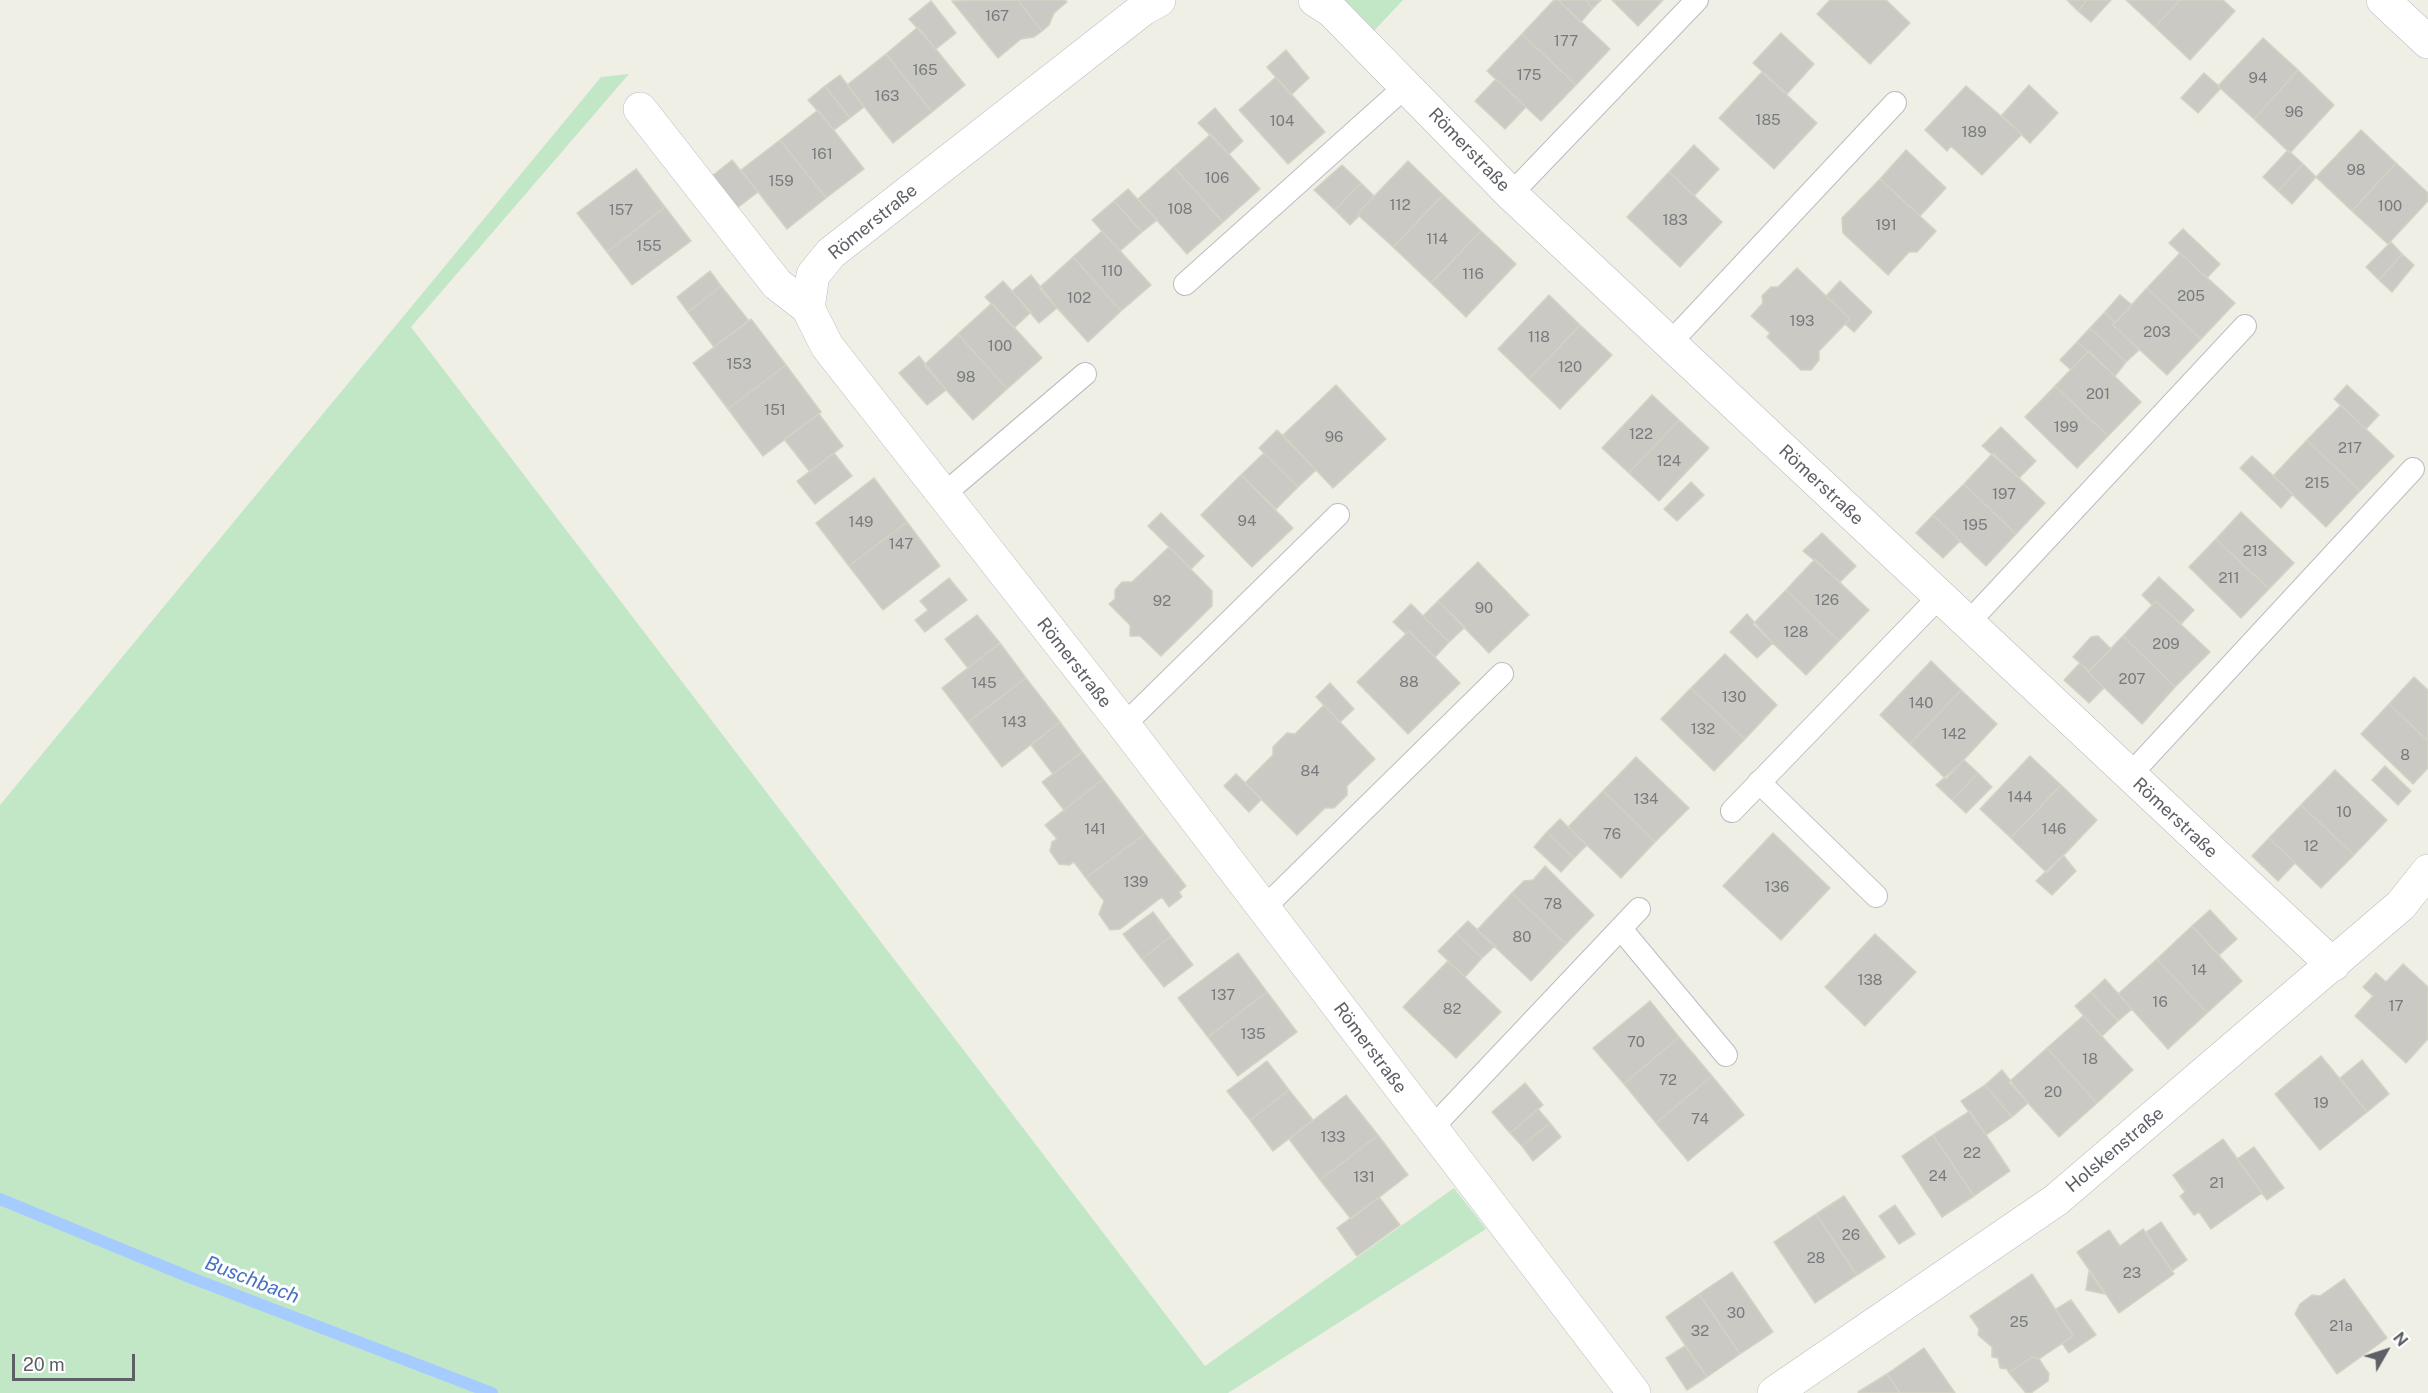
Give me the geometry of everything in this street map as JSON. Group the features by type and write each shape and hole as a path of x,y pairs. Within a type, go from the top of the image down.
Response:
{"street":[{"name":"Römerstraße","path":"1159,0 1143,9 831,253 813,275 808,309 827,346 1124,725 1634,1393"},
{"name":"Römerstraße","path":"1314,0 1332,11 1511,194 2333,965"},
{"path":"2383,0 2428,42"},
{"path":"640,109 777,284 808,309"},
{"name":"Holskenstraße","path":"1774,1393 2056,1200 2401,905 2428,871"}],"lane":[{"path":"1511,194 1697,0"},
{"path":"1185,284 1406,86"},
{"path":"1670,343 1895,103"},
{"path":"1968,623 2245,326"},
{"path":"943,495 1085,374"},
{"path":"2129,776 2413,469"},
{"path":"1124,725 1338,515"},
{"path":"1731,811 1939,597"},
{"path":"1264,908 1502,674"},
{"path":"1759,782 1876,896"},
{"path":"1431,1129 1639,909"},
{"path":"1621,929 1726,1055"}],"green space":[{"path":"1337,0 1403,0 1372,33"},
{"path":"629,74 411,327 1205,1366 1454,1188 1486,1229 1228,1393 0,1393 0,805 601,77"}],"building":[{"path":"1018,0 1042,31 1034,37 1021,39 998,58 952,1"},
{"path":"1018,0 1065,0 1067,2 1054,13 1049,25 1042,31"},
{"path":"1554,0 1558,0 1610,49 1576,85 1522,34"},
{"path":"1558,0 1585,0 1593,8 1581,22"},
{"path":"1585,0 1601,0 1593,8"},
{"path":"1612,0 1663,0 1638,26"},
{"path":"1830,0 1886,0 1910,23 1870,64 1817,14"},
{"path":"2067,0 2087,0 2078,11"},
{"path":"2087,0 2111,0 2091,22 2078,11"},
{"path":"2126,0 2180,0 2155,27"},
{"path":"2180,0 2223,0 2235,11 2190,60 2155,27"},
{"path":"931,1 956,33 936,49 909,19"},
{"path":"918,27 965,85 932,112 886,54"},
{"path":"1781,33 1814,64 1787,94 1753,63"},
{"path":"1522,34 1576,85 1541,121 1487,71"},
{"path":"2263,38 2298,70 2254,119 2218,86"},
{"path":"1286,50 1309,78 1291,95 1267,67"},
{"path":"886,54 932,112 893,143 847,85"},
{"path":"2298,70 2334,105 2290,153 2254,119"},
{"path":"1762,72 1817,123 1774,169 1719,118"},
{"path":"2204,73 2221,88 2198,113 2181,98"},
{"path":"840,75 864,107 850,118 825,86"},
{"path":"1276,77 1325,132 1288,164 1239,110"},
{"path":"1496,79 1526,107 1505,129 1475,101"},
{"path":"2029,85 2058,113 2030,143 2002,115"},
{"path":"825,86 850,118 834,130 808,100"},
{"path":"1966,86 2022,134 1982,175 1951,146 1947,151 1925,130"},
{"path":"1215,108 1243,141 1229,154 1198,123"},
{"path":"818,110 864,169 826,198 780,140"},
{"path":"2361,130 2396,163 2352,211 2316,177"},
{"path":"1211,134 1260,189 1223,222 1174,167"},
{"path":"780,140 826,198 787,229 741,170"},
{"path":"1694,145 1719,169 1694,196 1669,172"},
{"path":"1906,150 1946,188 1920,216 1880,179"},
{"path":"2288,150 2303,164 2278,191 2263,177"},
{"path":"732,160 758,192 737,208 711,177"},
{"path":"1408,161 1443,195 1393,247 1357,214"},
{"path":"2396,163 2428,193 2428,201 2388,244 2352,211"},
{"path":"2303,164 2316,177 2292,204 2278,191"},
{"path":"1342,165 1361,183 1335,210 1314,190"},
{"path":"1174,167 1223,222 1187,254 1138,199"},
{"path":"636,169 665,207 607,252 577,213"},
{"path":"1669,172 1722,222 1680,267 1627,217"},
{"path":"1880,179 1936,231 1917,252 1909,252 1888,275 1843,233 1842,218"},
{"path":"1361,183 1374,196 1350,225 1335,210"},
{"path":"1128,189 1157,220 1142,232 1114,201"},
{"path":"1443,195 1481,231 1431,283 1393,247"},
{"path":"1114,201 1142,232 1120,251 1092,220"},
{"path":"665,207 691,241 632,285 607,252"},
{"path":"2183,229 2220,264 2207,278 2169,243"},
{"path":"1102,231 1151,285 1121,311 1073,257"},
{"path":"1481,231 1516,264 1466,317 1431,283"},
{"path":"2391,242 2402,254 2379,280 2366,267"},
{"path":"2180,253 2235,303 2201,339 2147,288"},
{"path":"2402,254 2414,265 2392,292 2379,280"},
{"path":"1073,257 1121,311 1088,342 1039,288"},
{"path":"1797,268 1850,319 1819,351 1819,360 1811,370 1801,370 1767,337 1770,333 1751,316 1763,303 1762,296 1771,287 1778,287"},
{"path":"710,271 721,286 688,312 677,297"},
{"path":"1031,275 1057,308 1039,323 1012,291"},
{"path":"1003,281 1031,312 1014,328 985,297"},
{"path":"1840,281 1872,312 1854,332 1845,324 1850,319 1826,296"},
{"path":"721,286 749,321 714,347 688,312"},
{"path":"2147,288 2201,339 2167,375 2113,325"},
{"path":"1549,295 1580,325 1529,379 1498,349"},
{"path":"2120,295 2132,305 2115,323 2105,312"},
{"path":"992,303 1042,358 1007,389 958,334"},
{"path":"2105,312 2115,323 2113,325 2139,350 2126,362 2090,328"},
{"path":"751,319 786,365 728,409 693,363"},
{"path":"1580,325 1612,355 1560,409 1529,379"},
{"path":"2090,328 2126,362 2115,376 2077,342"},
{"path":"958,334 1007,389 973,420 924,365"},
{"path":"2077,342 2088,352 2071,370 2060,360"},
{"path":"2089,351 2141,402 2108,436 2055,386"},
{"path":"919,356 946,390 927,405 899,373"},
{"path":"786,365 821,412 763,456 728,409"},
{"path":"1336,385 1386,439 1333,488 1283,435"},
{"path":"2347,385 2379,415 2366,429 2334,399"},
{"path":"2055,386 2108,436 2077,468 2025,417"},
{"path":"1652,395 1679,420 1629,473 1602,448"},
{"path":"2341,405 2394,456 2360,491 2307,440"},
{"path":"819,414 843,446 810,472 784,439"},
{"path":"1679,420 1709,448 1659,501 1629,473"},
{"path":"2001,427 2036,461 2019,478 1982,446"},
{"path":"1277,430 1316,470 1298,487 1259,448"},
{"path":"2307,440 2360,491 2326,527 2273,476"},
{"path":"834,453 852,476 815,504 797,481"},
{"path":"1264,453 1298,487 1276,509 1241,475"},
{"path":"1993,453 2045,503 2016,534 1964,484"},
{"path":"2252,456 2293,494 2281,508 2240,468"},
{"path":"1241,475 1293,528 1252,567 1201,515"},
{"path":"874,478 907,522 849,566 816,523"},
{"path":"1691,482 1704,495 1677,521 1664,509"},
{"path":"1964,484 2016,534 1986,566 1933,515"},
{"path":"2241,512 2294,563 2269,589 2216,539"},
{"path":"1161,513 1204,556 1191,569 1148,526"},
{"path":"1933,515 1960,541 1943,558 1916,533"},
{"path":"907,522 940,566 883,610 849,566"},
{"path":"1822,533 1856,566 1840,582 1803,551"},
{"path":"2216,539 2269,589 2241,618 2189,567"},
{"path":"1169,547 1212,591 1212,606 1161,656 1140,636 1130,636 1130,625 1109,604 1115,599 1115,590 1122,582 1132,582"},
{"path":"1815,559 1869,610 1839,641 1786,590"},
{"path":"1478,562 1529,615 1489,653 1438,601"},
{"path":"2159,577 2194,610 2181,624 2156,601 2152,605 2142,595"},
{"path":"949,578 967,600 925,632 915,620 928,610 920,601"},
{"path":"1786,590 1839,641 1806,675 1753,624"},
{"path":"1438,601 1465,627 1449,642 1423,616"},
{"path":"2156,601 2210,652 2175,687 2123,636"},
{"path":"1411,604 1449,642 1435,657 1409,631 1406,634 1393,622"},
{"path":"1747,614 1773,643 1757,658 1730,632"},
{"path":"977,615 1000,643 968,668 945,639"},
{"path":"1409,631 1460,683 1408,734 1357,682"},
{"path":"2098,636 2111,649 2089,671 2073,657 2091,637"},
{"path":"2123,636 2175,687 2142,724 2088,672"},
{"path":"1000,643 1026,678 968,722 942,688"},
{"path":"1725,654 1777,705 1745,739 1691,688"},
{"path":"1931,661 1961,690 1910,744 1880,715"},
{"path":"2080,663 2104,688 2089,703 2064,680"},
{"path":"2414,677 2428,690 2428,741 2389,704"},
{"path":"1026,678 1060,722 1002,767 968,722"},
{"path":"1330,683 1354,709 1340,722 1316,697"},
{"path":"1691,688 1745,739 1714,771 1661,719"},
{"path":"1961,690 1997,724 1946,779 1910,744"},
{"path":"2389,704 2428,741 2428,768 2413,784 2361,734"},
{"path":"1324,705 1375,759 1347,786 1347,795 1334,808 1325,808 1297,835 1245,783 1273,755 1273,747 1287,733 1295,734"},
{"path":"1060,722 1082,752 1053,774 1031,745"},
{"path":"1082,752 1103,779 1064,810 1042,782"},
{"path":"2030,756 2061,785 2011,838 1980,809"},
{"path":"1636,757 1689,808 1655,842 1603,791"},
{"path":"1964,760 1978,773 1952,800 1936,785"},
{"path":"2385,766 2411,791 2398,805 2372,780"},
{"path":"2335,770 2387,820 2354,855 2301,805"},
{"path":"1978,773 1992,787 1966,813 1952,800"},
{"path":"1236,774 1262,799 1249,812 1224,786"},
{"path":"1103,779 1145,834 1086,878 1074,862 1069,865 1059,864 1050,851 1052,842 1057,839 1045,825"},
{"path":"2061,785 2097,820 2047,873 2011,838"},
{"path":"1603,791 1655,842 1621,878 1568,827"},
{"path":"2301,805 2354,855 2321,888 2269,838"},
{"path":"1560,819 1587,845 1574,858 1547,832"},
{"path":"1547,832 1574,858 1561,872 1534,847"},
{"path":"1773,833 1830,888 1781,940 1723,886"},
{"path":"1145,834 1186,886 1179,892 1182,897 1169,907 1162,897 1120,929 1110,930 1099,914 1104,901 1086,878"},
{"path":"2269,838 2295,863 2278,881 2252,856"},
{"path":"2063,855 2076,871 2052,895 2036,881"},
{"path":"1545,866 1594,915 1566,944 1512,893 1524,881 1533,880"},
{"path":"1512,893 1566,944 1531,981 1477,930"},
{"path":"2210,910 2237,939 2219,955 2192,926"},
{"path":"1153,912 1171,936 1142,959 1123,934"},
{"path":"1468,921 1495,946 1482,958 1456,933"},
{"path":"2192,926 2242,981 2207,1013 2157,959"},
{"path":"1456,933 1482,958 1465,977 1438,951"},
{"path":"1875,934 1916,972 1865,1026 1825,987"},
{"path":"1171,936 1193,965 1164,987 1142,959"},
{"path":"1238,953 1267,992 1208,1037 1178,998"},
{"path":"2157,959 2207,1013 2168,1049 2118,994"},
{"path":"1448,961 1501,1012 1456,1058 1403,1007"},
{"path":"2403,964 2428,987 2428,1039 2406,1063 2355,1016 2373,996 2363,987 2376,973 2386,982"},
{"path":"2105,979 2132,1009 2118,1021 2091,992"},
{"path":"1267,992 1297,1032 1238,1076 1208,1037"},
{"path":"2091,992 2118,1021 2102,1036 2075,1006"},
{"path":"1650,1001 1679,1037 1624,1084 1593,1048"},
{"path":"2083,1016 2133,1070 2097,1103 2047,1048"},
{"path":"1679,1037 1712,1076 1656,1123 1624,1084"},
{"path":"2047,1048 2097,1103 2059,1137 2009,1082"},
{"path":"2321,1056 2367,1112 2320,1150 2275,1094"},
{"path":"2362,1060 2389,1094 2367,1112 2340,1078"},
{"path":"1267,1061 1289,1090 1250,1120 1227,1091"},
{"path":"2002,1070 2028,1103 2012,1117 1985,1085"},
{"path":"1712,1076 1744,1115 1688,1161 1656,1123"},
{"path":"1525,1083 1543,1105 1510,1133 1492,1112"},
{"path":"1985,1085 2012,1117 1986,1135 1961,1101"},
{"path":"1289,1090 1313,1120 1273,1151 1250,1120"},
{"path":"1346,1095 1378,1135 1320,1180 1289,1139"},
{"path":"1538,1109 1550,1123 1522,1146 1510,1133"},
{"path":"1970,1111 2010,1171 1974,1196 1933,1135"},
{"path":"1550,1123 1561,1137 1533,1161 1522,1146"},
{"path":"1378,1135 1408,1175 1351,1219 1320,1180"},
{"path":"1933,1135 1974,1196 1942,1217 1902,1156"},
{"path":"2223,1139 2262,1193 2211,1229 2199,1212 2194,1215 2180,1196 2185,1192 2173,1175"},
{"path":"2254,1147 2284,1188 2267,1200 2237,1159"},
{"path":"1844,1196 1885,1257 1857,1275 1816,1214"},
{"path":"1379,1197 1400,1225 1357,1256 1337,1228"},
{"path":"1895,1205 1915,1234 1899,1244 1879,1216"},
{"path":"1816,1214 1857,1275 1815,1303 1774,1242"},
{"path":"2161,1222 2187,1260 2172,1271 2146,1232"},
{"path":"2143,1229 2174,1274 2119,1313 2077,1252 2109,1230 2120,1246"},
{"path":"2089,1271 2105,1294 2086,1290"},
{"path":"1732,1272 1773,1332 1740,1354 1699,1294"},
{"path":"2032,1274 2073,1336 2039,1359 2032,1357 2009,1373 2007,1369 2000,1368 1998,1358 1992,1357 1992,1347 1978,1335 1979,1329 1970,1316"},
{"path":"2344,1279 2387,1338 2337,1374 2295,1314 2300,1304 2312,1295 2320,1296"},
{"path":"1699,1294 1740,1354 1707,1377 1666,1317"},
{"path":"2071,1300 2096,1335 2069,1353 2062,1343 2073,1336 2056,1309"},
{"path":"1685,1346 1707,1377 1687,1390 1666,1358"},
{"path":"1924,1348 1955,1393 1900,1393 1887,1374"},
{"path":"2032,1357 2039,1359 2049,1374 2048,1381 2031,1393 2026,1393 2009,1373"},
{"path":"1887,1374 1900,1393 1858,1392"}],"waterway":[{"name":"Buschbach","path":"0,1199 189,1277 492,1393"}]}
